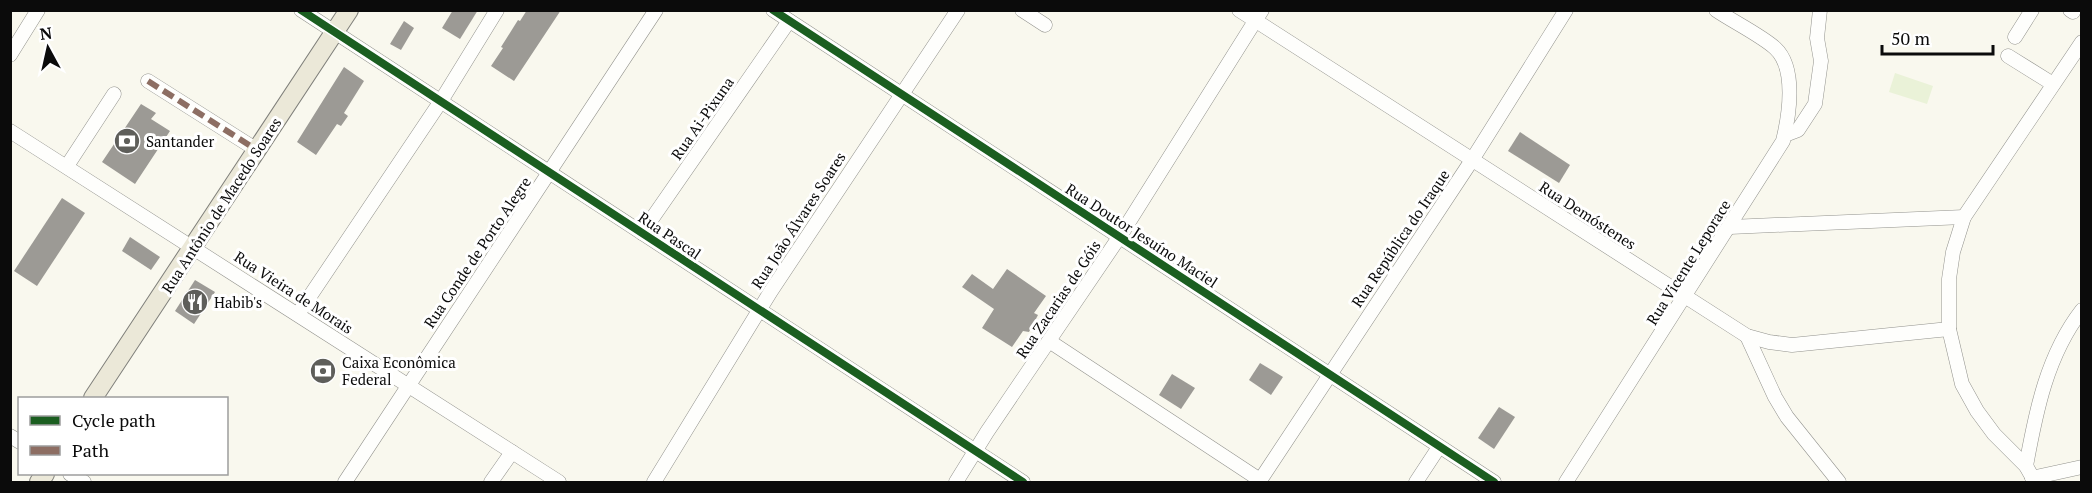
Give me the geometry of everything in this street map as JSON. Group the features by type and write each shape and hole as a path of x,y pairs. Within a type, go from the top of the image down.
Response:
{"main road":[{"name":"Rua Antônio de Macedo Soares","path":"94,397 349,10"}],"street":[{"path":"10,55 38,10"},
{"name":"Rua Pascal","path":"301,10 1023,483"},
{"path":"298,314 441,101 497,10"},
{"name":"Rua Conde de Porto Alegre","path":"345,483 656,10"},
{"name":"Rua Doutor Jesuíno Maciel","path":"773,10 1494,483"},
{"name":"Rua João Álvares Soares","path":"654,483 759,311 958,10"},
{"path":"1022,10 1045,25"},
{"name":"Rua Demóstenes","path":"1239,10 1258,15 1472,160 1747,336 1780,345 1792,345 1949,329"},
{"name":"Rua República do Iraque","path":"1259,481 1472,160 1566,10"},
{"name":"Rua Vicente Leporace","path":"1566,483 1686,297 1785,135 1790,95 1783,59 1775,48 1716,10"},
{"path":"1785,135 1798,130 1815,104 1821,61 1817,38 1820,10"},
{"path":"2015,37 2032,10"},
{"name":"Rua Zacarias de Góis","path":"956,483 1120,236 1258,15"},
{"name":"Rua Ai-Pixuna","path":"642,233 789,21"},
{"path":"2031,475 1994,434 1977,411 1962,384 1949,329 1949,279 1953,252 1964,216 2082,42"},
{"path":"2008,56 2053,84"},
{"path":"148,81 257,150"},
{"path":"67,166 114,94"},
{"name":"Rua Vieira de Morais","path":"10,131 559,483"},
{"path":"1730,227 1964,216"},
{"path":"2031,475 2037,410 2052,362 2069,326 2082,310"},
{"path":"1747,336 1775,397 1787,417 1839,483"},
{"path":"1049,341 1259,481"},
{"path":"1416,483 1439,447"},
{"path":"491,483 512,452"},
{"path":"2031,475 2082,467"}],"green space":[{"path":"1895,73 1933,86 1927,104 1889,92"}],"building":[{"path":"453,10 478,10 460,39 442,28"},
{"path":"527,10 561,10 514,81 491,66 518,20 520,21"},
{"path":"404,21 414,28 401,50 390,44"},
{"path":"344,67 364,81 344,113 348,116 341,126 337,124 316,155 297,142"},
{"path":"141,104 156,113 151,119 170,131 135,184 102,162"},
{"path":"1520,132 1570,165 1559,183 1508,151"},
{"path":"62,198 85,213 37,286 14,271"},
{"path":"130,237 160,257 151,270 122,251"},
{"path":"1007,269 1046,296 1034,313 1038,315 1029,332 1023,331 1012,347 982,328 994,309 962,287 972,274 993,289"},
{"name":"Habib's","path":"195,280 215,292 194,324 175,311"},
{"path":"1260,363 1283,377 1271,395 1249,380"},
{"path":"1172,374 1195,388 1181,409 1159,395"},
{"path":"1499,407 1515,417 1494,449 1478,438"}],"marked path":[{"path":"148,81 257,150"}],"cycle path":[{"path":"301,10 1023,482"},
{"path":"773,10 1494,482"}],"place":[{"name":"Santander","path":"127,141"},
{"name":"Habib's","path":"195,302"},
{"name":"Caixa Econômica Federal","path":"323,371"}]}
